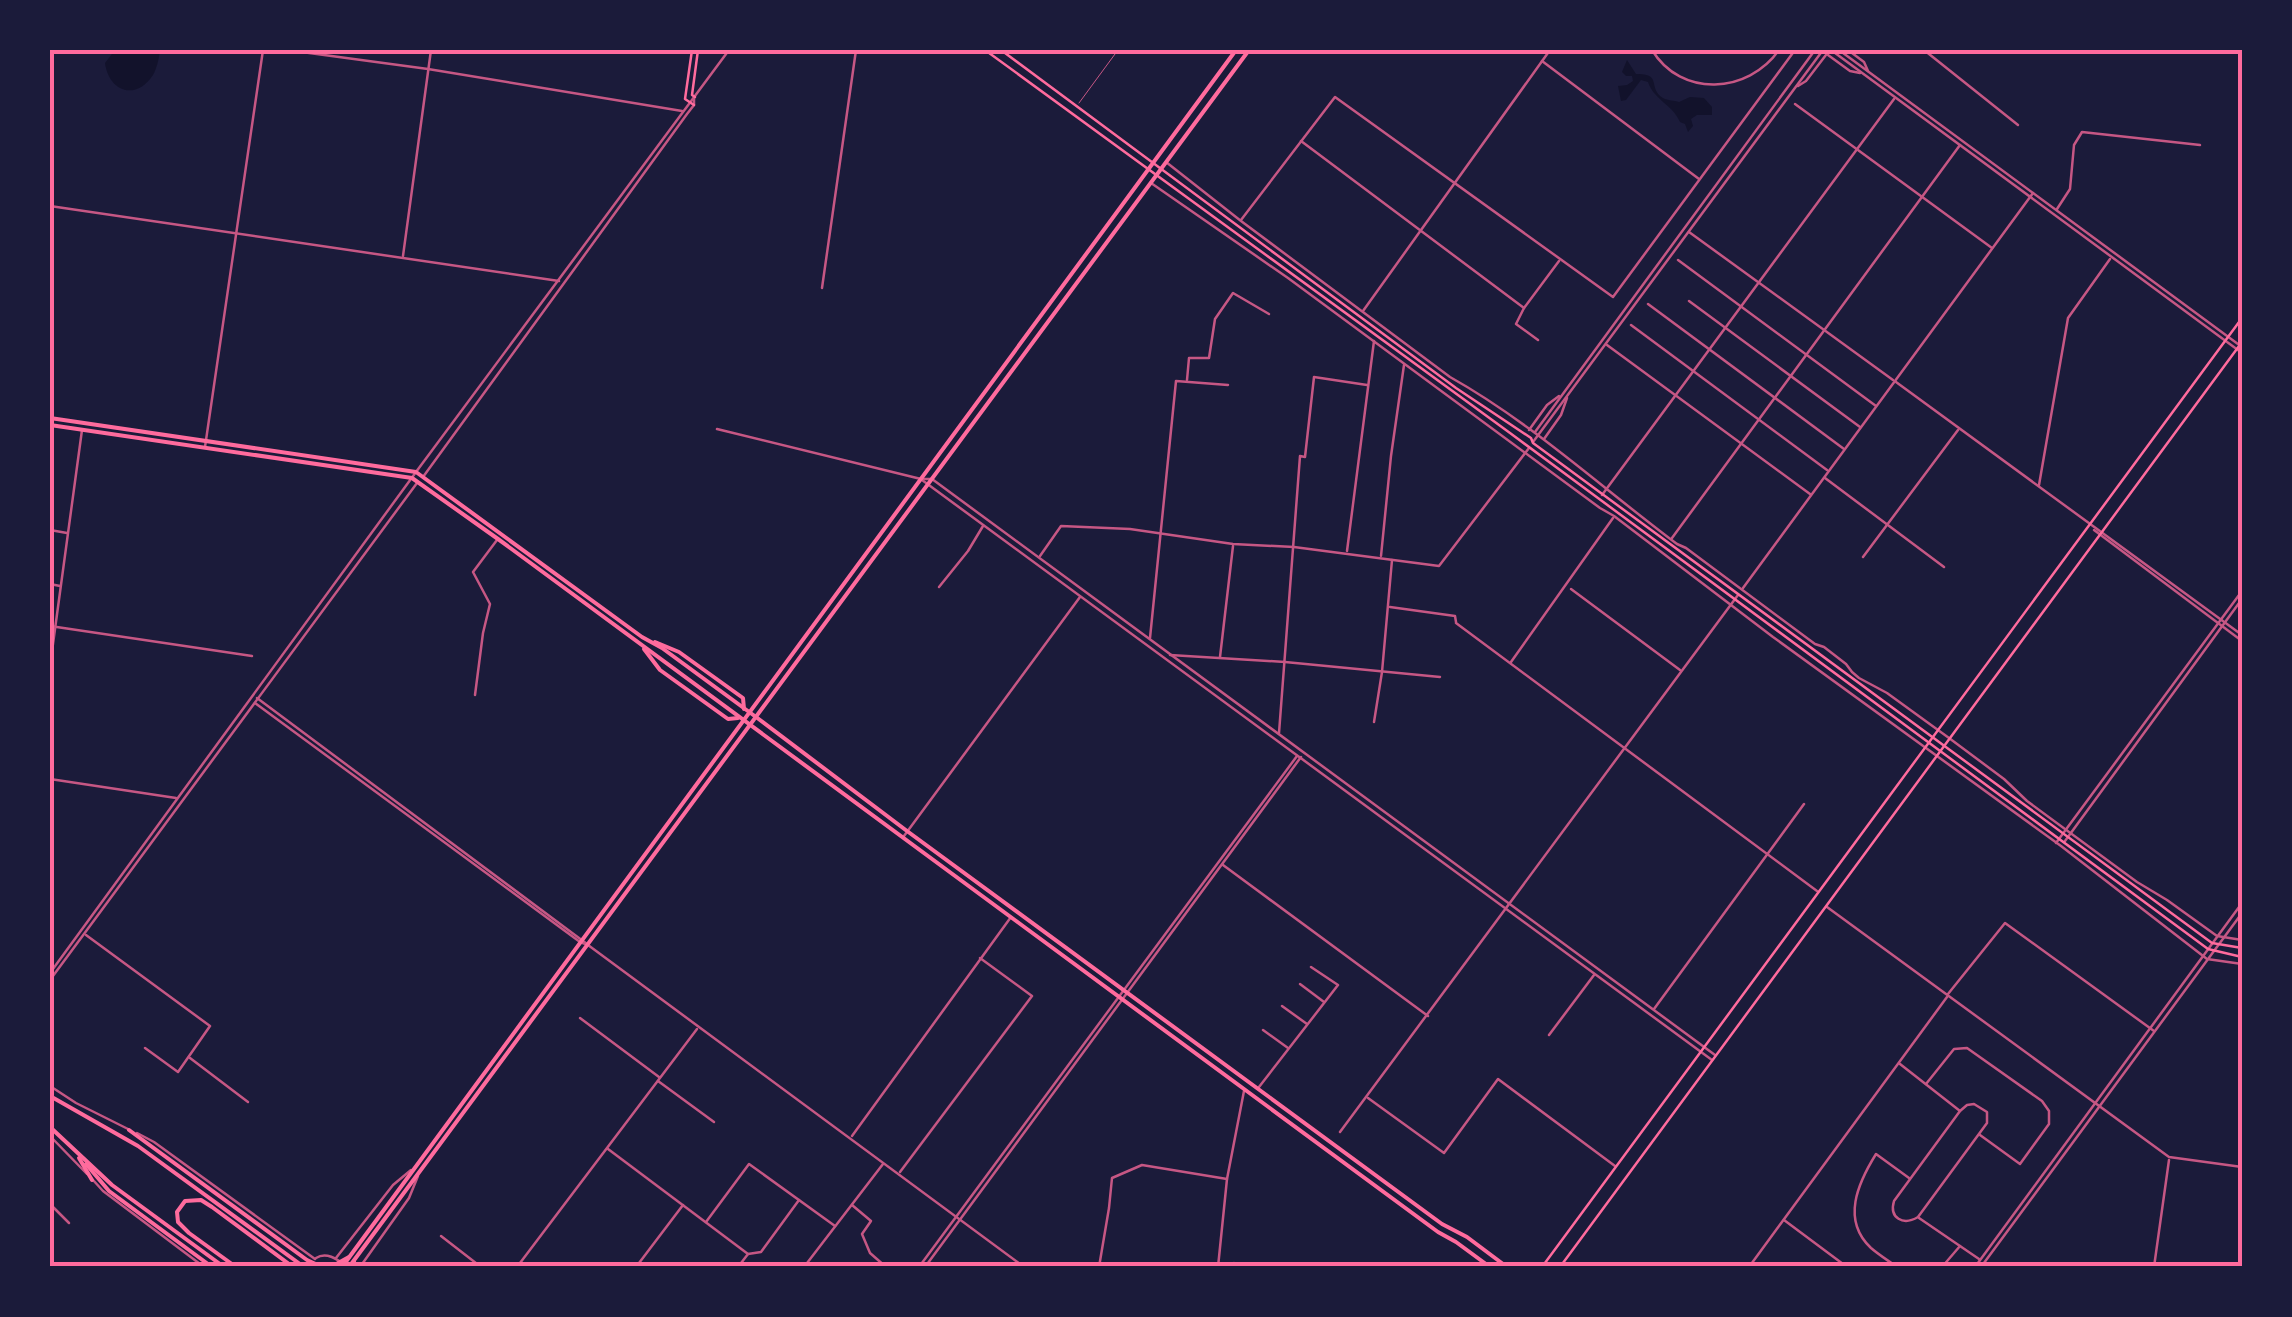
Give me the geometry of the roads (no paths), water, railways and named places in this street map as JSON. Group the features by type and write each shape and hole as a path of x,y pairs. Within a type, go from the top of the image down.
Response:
{"main road":[{"path":"695,50 695,97"},
{"path":"692,103 685,99 695,50"},
{"path":"984,50 1736,597"},
{"path":"1002,50 1532,441 2210,950 2242,957"},
{"path":"331,1267 349,1265 412,1169 746,710 1236,50"},
{"path":"397,1196 419,1175 1248,50"},
{"path":"1542,1267 2242,318"},
{"path":"1560,1267 2240,347"},
{"path":"50,418 412,478 1490,1267"},
{"path":"50,426 416,472 423,476 1442,1224 1507,1267"},
{"path":"2063,838 2212,944 2242,948"},
{"path":"50,1096 138,1146 306,1267"},
{"path":"50,1127 110,1188 212,1267"},
{"path":"129,1130 322,1267"},
{"path":"74,1149 92,1180"},
{"path":"110,1188 224,1267"},
{"path":"236,1267 178,1222 177,1212 182,1204 194,1199 212,1207 293,1267"},
{"path":"212,1207 227,1210"},
{"path":"227,1210 231,1221"},
{"path":"189,1233 199,1248 217,1253"}],"street":[{"path":"206,444 264,50"},
{"path":"287,50 327,52 686,112"},
{"path":"403,258 431,50"},
{"path":"253,699 418,483 729,50"},
{"path":"822,288 856,50"},
{"path":"1077,106 1118,50"},
{"path":"1362,312 1550,50"},
{"path":"1652,50 1658,61 1675,74 1719,84 1745,79 1762,70 1778,50"},
{"path":"1239,223 1335,97 1614,297 1796,50"},
{"path":"1039,557 1061,526 1161,532 1233,544 1294,547 1439,566 1815,50"},
{"path":"1839,50 2240,347"},
{"path":"1848,50 1864,62 1869,72"},
{"path":"1924,50 2018,125"},
{"path":"1530,430 1547,406 1566,394 1606,344 1686,230 1793,90 1828,51 2056,210 2112,255"},
{"path":"1542,61 1700,180"},
{"path":"1602,495 1894,97"},
{"path":"1795,104 1992,249"},
{"path":"50,980 416,472 686,112"},
{"path":"2056,210 2070,189 2074,145 2082,132 2200,145"},
{"path":"1300,141 1524,308"},
{"path":"1671,539 1960,145"},
{"path":"1166,162 1239,223 1450,377 1481,394 1686,548 1773,637 1929,742 1936,756 2218,936 2242,940"},
{"path":"1150,182 1374,340 1600,508 1736,597 1824,646 1859,678 1886,692 1949,738 2205,957 2242,964"},
{"path":"1340,1132 2032,195"},
{"path":"50,206 565,282"},
{"path":"1686,230 2242,638"},
{"path":"2038,486 2068,318 2112,255"},
{"path":"1538,340 1516,324 1560,259"},
{"path":"1678,260 1876,406"},
{"path":"1186,382 1189,358 1209,358 1215,319 1233,293 1270,314"},
{"path":"1689,301 1860,426"},
{"path":"1648,304 1844,449"},
{"path":"1631,326 1828,471"},
{"path":"1346,553 1374,340"},
{"path":"1606,344 1811,494"},
{"path":"1381,557 1404,364"},
{"path":"1279,735 1300,456 1305,457 1314,378 1367,385"},
{"path":"1150,639 1176,381 1228,385"},
{"path":"1543,440 1561,415 1566,394"},
{"path":"1863,557 1958,428"},
{"path":"50,666 82,430"},
{"path":"717,430 929,482 1039,557 1083,594 1704,1050"},
{"path":"1824,477 1944,567"},
{"path":"929,482 984,525 1150,639 1301,754"},
{"path":"1510,664 1614,516"},
{"path":"939,588 984,525"},
{"path":"50,530 68,533"},
{"path":"475,694 490,604 473,572 498,539"},
{"path":"1220,659 1233,544"},
{"path":"1374,722 1392,559"},
{"path":"50,584 61,586"},
{"path":"1571,590 1681,671"},
{"path":"2222,623 2242,591"},
{"path":"903,837 1083,594"},
{"path":"2063,838 2242,599"},
{"path":"1388,606 1455,616 1456,623 1818,892"},
{"path":"53,626 252,656"},
{"path":"1169,654 1440,678"},
{"path":"253,699 1024,1267"},
{"path":"919,1267 1301,754"},
{"path":"50,779 180,799"},
{"path":"1653,1010 1804,804"},
{"path":"1220,862 1428,1016"},
{"path":"1978,1267 2242,903"},
{"path":"1826,906 2170,1157 2242,1167"},
{"path":"2210,950 2242,913"},
{"path":"851,1138 1011,917"},
{"path":"1749,1267 2006,922 2152,1030"},
{"path":"50,973 82,933"},
{"path":"82,933 210,1026 178,1072 145,1048"},
{"path":"899,1174 1032,996 980,958"},
{"path":"1258,1088 1338,985 1312,967"},
{"path":"1596,971 1714,1058"},
{"path":"1549,1035 1596,971"},
{"path":"1300,984 1325,1003"},
{"path":"1282,1006 1309,1025"},
{"path":"580,1018 714,1122"},
{"path":"518,1267 699,1026"},
{"path":"1263,1030 1289,1049"},
{"path":"1926,1084 1954,1049 1967,1048 2042,1101 2048,1111 2048,1124 2020,1164 1980,1134"},
{"path":"188,1058 248,1102"},
{"path":"1898,1063 1960,1111"},
{"path":"1367,1097 1444,1153 1498,1079 1616,1167"},
{"path":"50,1086 76,1104 154,1142 315,1259"},
{"path":"1218,1267 1227,1179 1244,1089"},
{"path":"1974,1104 1987,1112 1988,1123 1918,1217 1911,1222 1896,1218 1894,1200 1960,1111 1974,1104"},
{"path":"1978,1267 2097,1105"},
{"path":"50,1136 103,1191 204,1267"},
{"path":"607,1148 748,1254"},
{"path":"1897,1267 1870,1247 1860,1233 1854,1213 1856,1190 1876,1154 1910,1179"},
{"path":"2154,1267 2170,1157"},
{"path":"804,1267 884,1163"},
{"path":"706,1222 749,1164 835,1226"},
{"path":"1100,1267 1112,1178 1142,1165 1227,1179"},
{"path":"336,1258 393,1185 412,1169"},
{"path":"360,1267 409,1198 419,1175"},
{"path":"738,1267 748,1254 761,1252 799,1200"},
{"path":"50,1204 69,1224"},
{"path":"636,1267 683,1205"},
{"path":"851,1205 871,1221 862,1234 870,1253 886,1267"},
{"path":"1918,1217 1980,1260"},
{"path":"926,1267 958,1218"},
{"path":"1783,1220 1847,1267"},
{"path":"442,1236 481,1267"},
{"path":"1942,1267 1960,1246"},
{"path":"306,1267 323,1255 349,1265"},
{"path":"1231,1267 1234,1262 1240,1267"}]}
